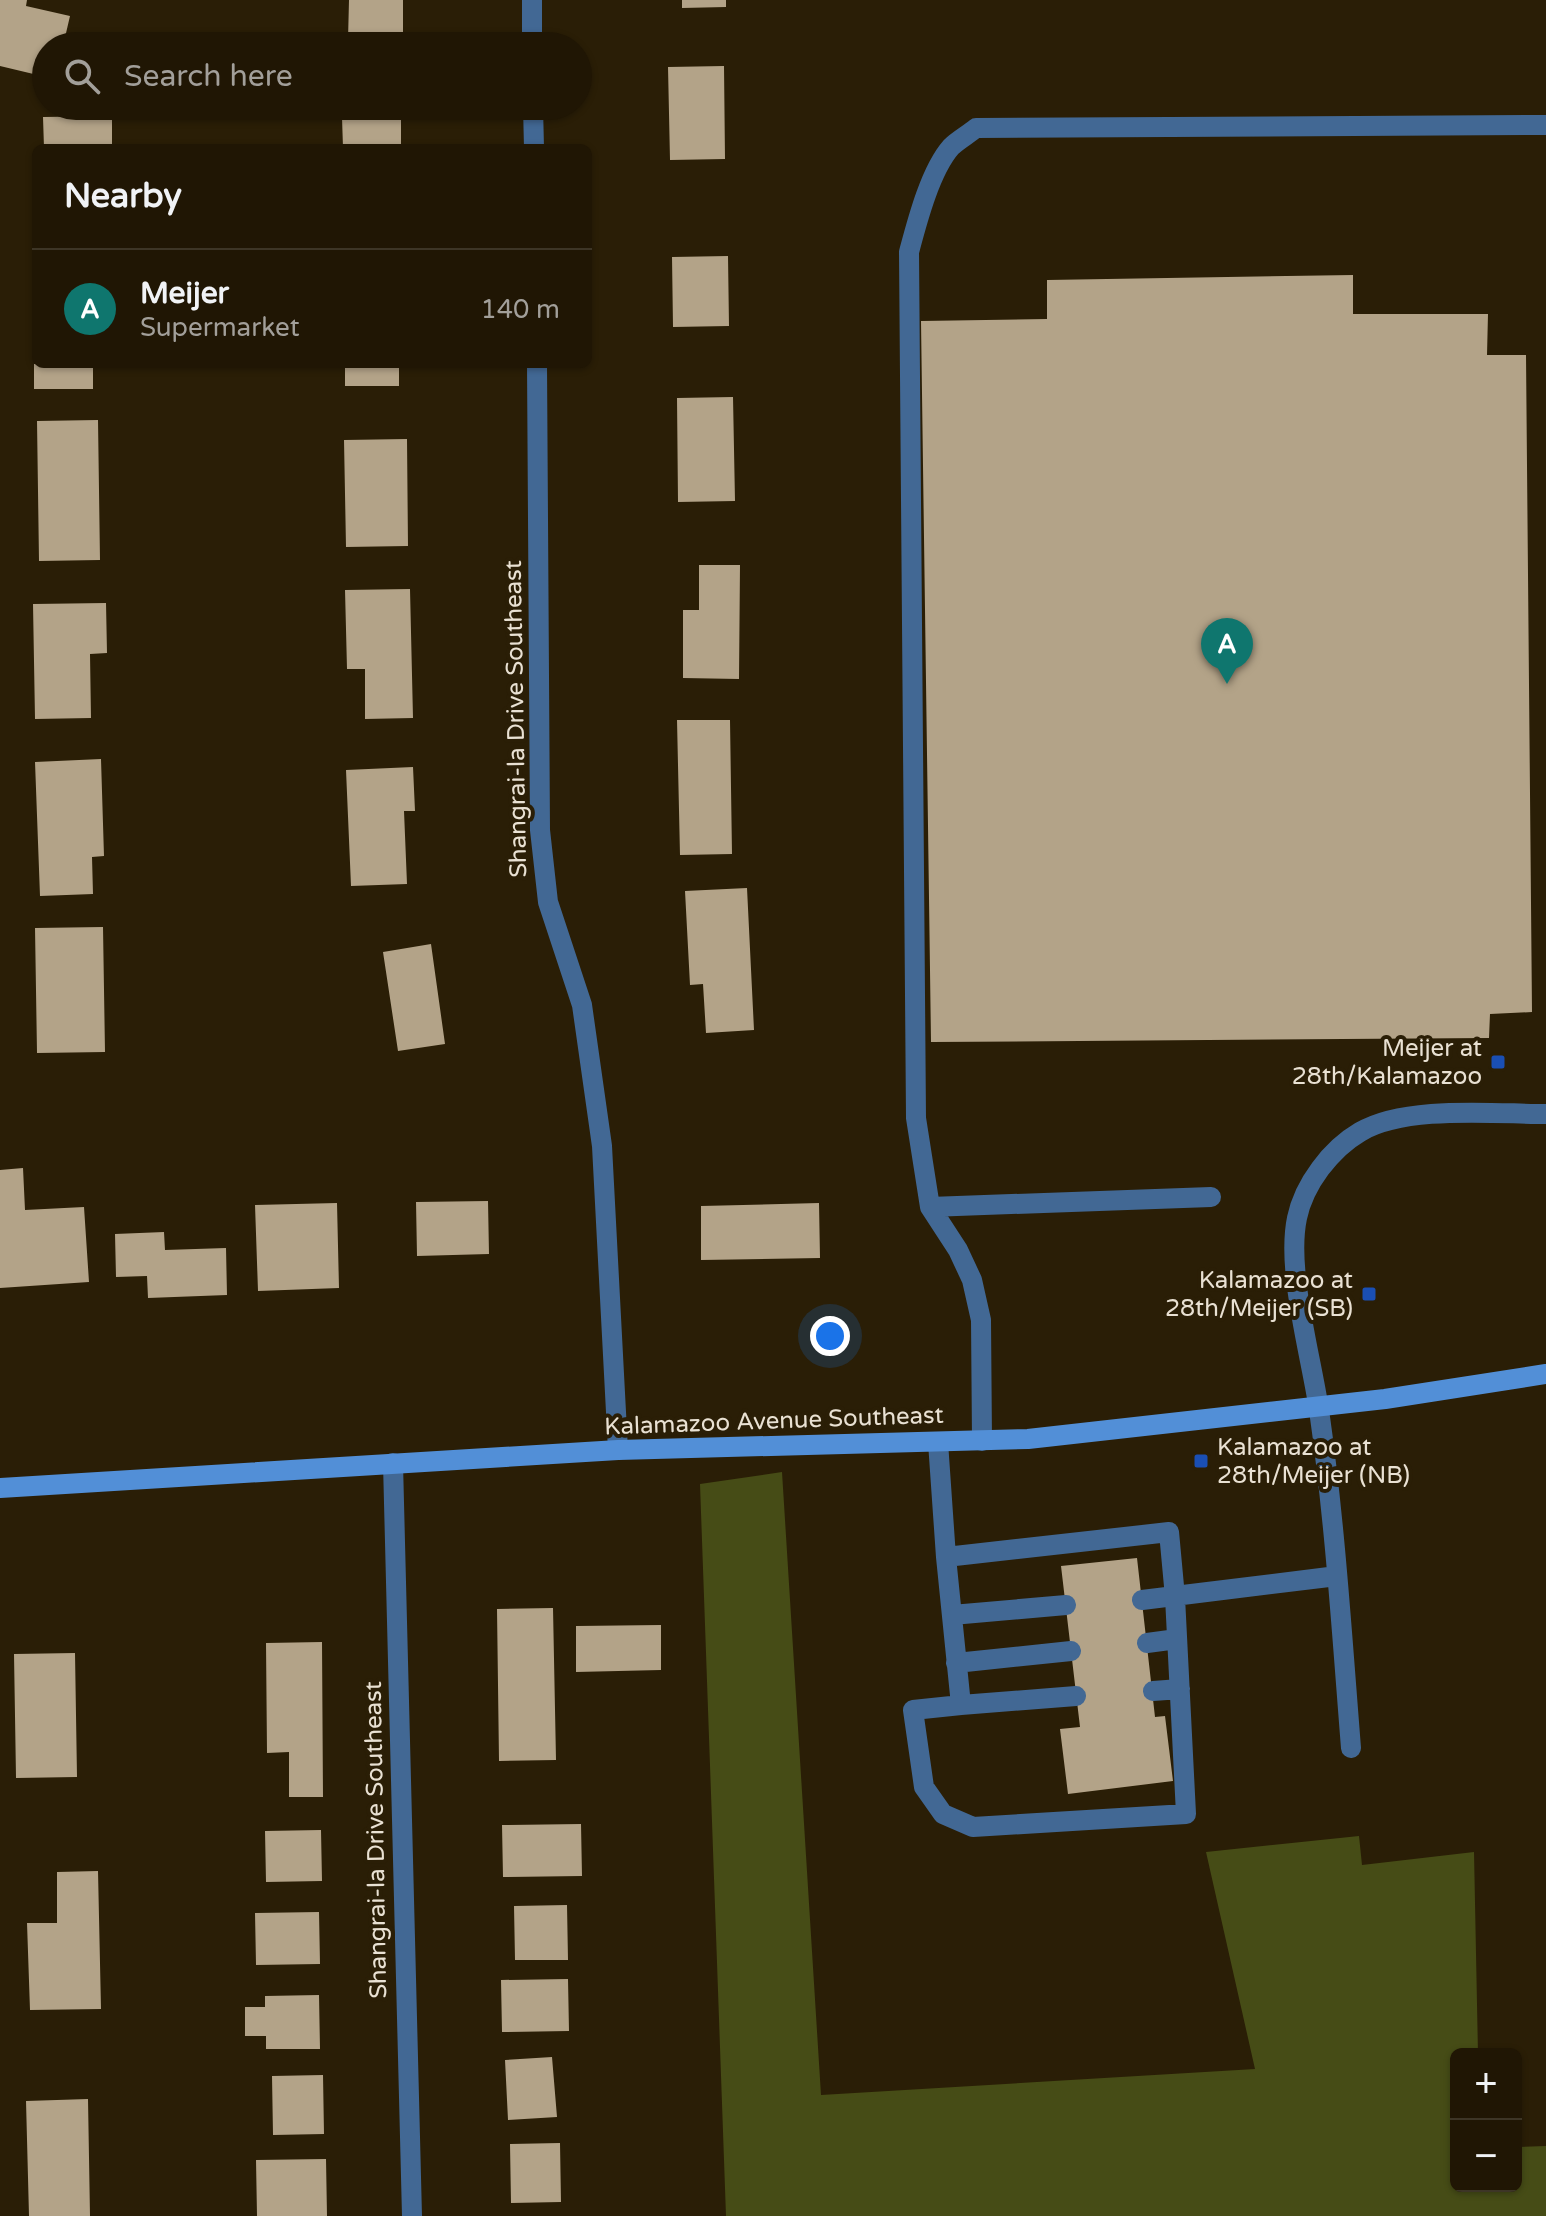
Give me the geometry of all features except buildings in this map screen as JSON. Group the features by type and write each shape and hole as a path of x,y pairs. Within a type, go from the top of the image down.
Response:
{"main road":[{"name":"Kalamazoo Avenue Southeast","path":"0,1488 618,1450 982,1441 1098,1433 1385,1399 1546,1374"}],"street":[{"path":"532,0 532,32"},
{"path":"533,120 534,144"},
{"path":"982,1441 981,1320 972,1280 958,1250 930,1207 916,1118 909,252 918,213 951,147 976,128 1546,125"},
{"name":"Shangrai-la Drive Southeast","path":"537,368 540,830 548,902 582,1005 602,1146 618,1450"},
{"path":"1351,1748 1319,1406 1294,1255 1297,1217 1310,1184 1333,1154 1361,1131 1393,1120 1430,1114 1546,1114"},
{"path":"930,1207 1211,1197"},
{"path":"938,1442 961,1705"},
{"name":"Shangrai-la Drive Southeast","path":"393,1463 412,2216"},
{"path":"946,1557 1169,1532 1186,1814 973,1827 943,1814 924,1787 913,1710 1076,1696"},
{"path":"1142,1600 1337,1576"},
{"path":"952,1615 1066,1605"},
{"path":"1147,1643 1177,1639"},
{"path":"956,1663 1071,1651"},
{"path":"1153,1691 1180,1689"}],"green space":[{"path":"782,1472 821,2095 1255,2069 1206,1852 1359,1836 1362,1865 1474,1852 1478,2048 1450,2048 1450,2192 1522,2192 1522,2147 1546,2146 1546,2216 726,2216 700,1484"}],"place":[{"name":"Meijer","path":"1227,684"},
{"name":"Meijer at 28th/Kalamazoo","path":"1498,1062"},
{"name":"Kalamazoo at 28th/Meijer (SB)","path":"1369,1294"},
{"name":"Kalamazoo at 28th/Meijer (NB)","path":"1201,1461"}]}
